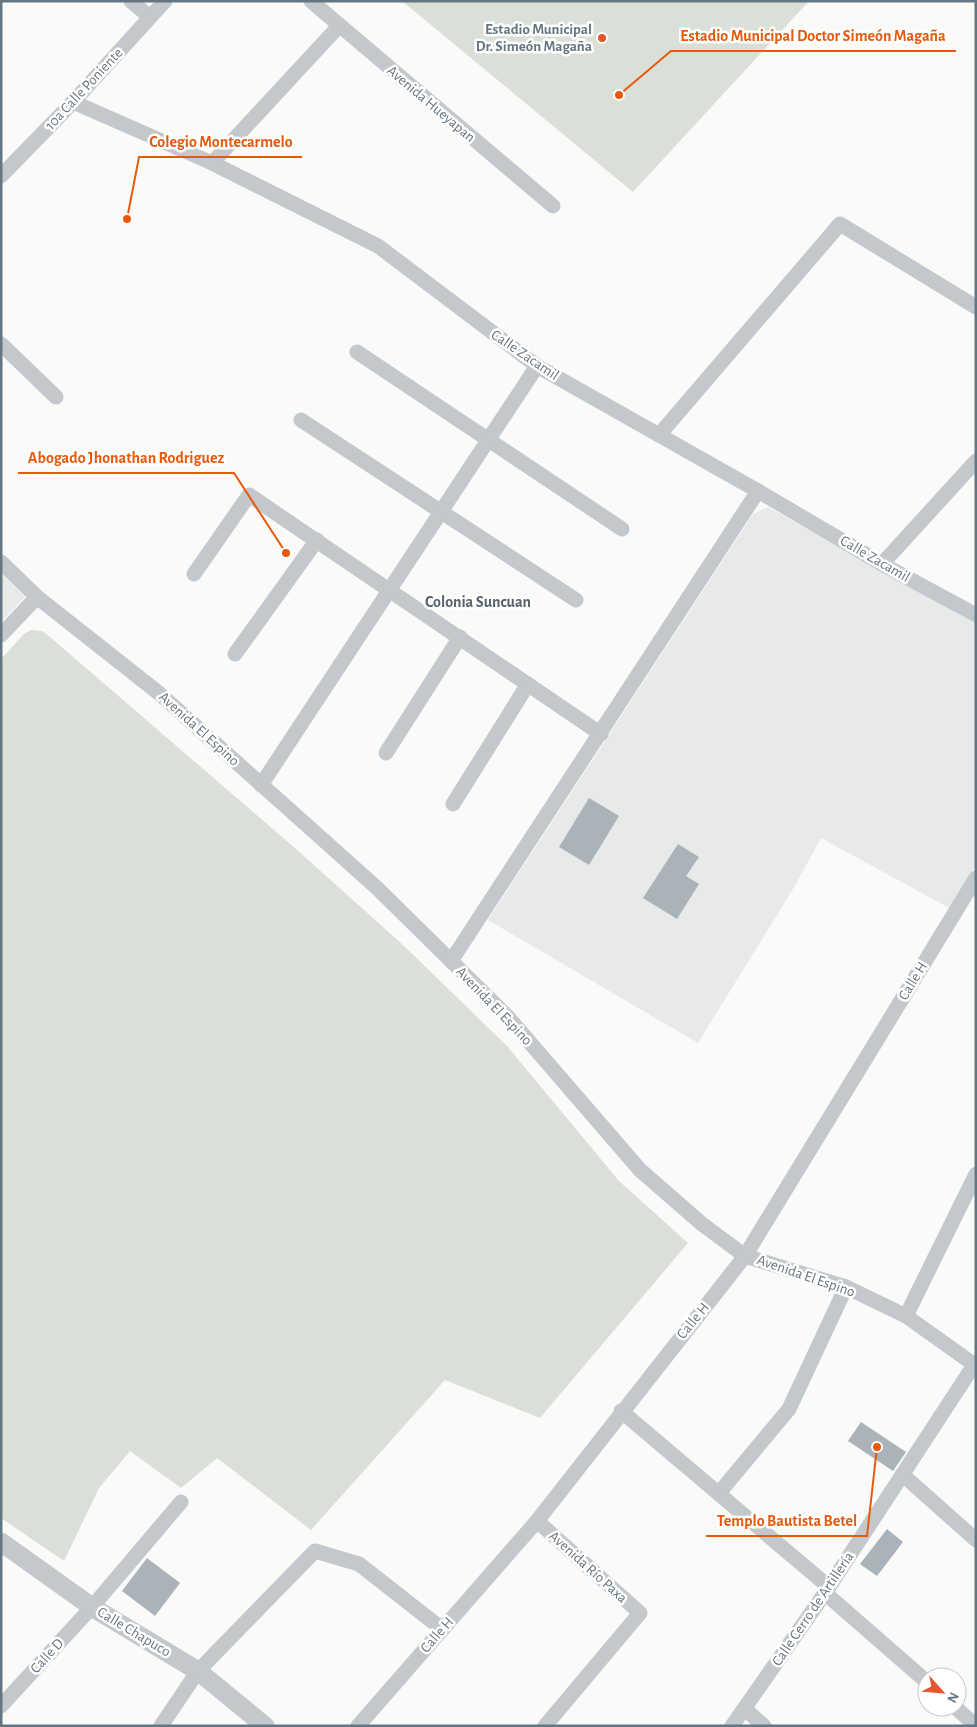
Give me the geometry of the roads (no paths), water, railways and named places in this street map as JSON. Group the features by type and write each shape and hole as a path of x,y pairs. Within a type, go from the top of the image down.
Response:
{"street":[{"path":"131,1 150,17"},
{"name":"10a Calle Poniente","path":"1,176 73,102 165,1"},
{"name":"Avenida Hueyapan","path":"311,1 338,26 553,206"},
{"path":"212,163 338,26"},
{"name":"Calle Zacamil","path":"73,102 212,163 378,246 537,366 758,491 882,564 976,615"},
{"path":"660,435 840,224 976,307"},
{"path":"1,344 56,397"},
{"path":"357,352 622,529"},
{"path":"261,785 537,366"},
{"path":"301,420 576,600"},
{"path":"882,564 976,461"},
{"path":"451,961 758,491"},
{"path":"194,574 249,495 601,734"},
{"path":"236,654 317,540"},
{"name":"Avenida El Espino","path":"1,562 38,597 160,694 377,888 507,1016 640,1170 702,1224 745,1256 846,1287 906,1316 975,1366"},
{"path":"1,635 38,597"},
{"path":"386,753 460,637"},
{"path":"453,804 528,684"},
{"name":"Calle H","path":"358,1726 537,1521 745,1256 976,878"},
{"path":"906,1316 976,1174"},
{"path":"719,1492 789,1408 846,1287"},
{"name":"Calle Cerro de Artillería","path":"732,1726 827,1590 975,1366"},
{"path":"621,1412 719,1492 917,1673"},
{"path":"903,1475 976,1540"},
{"name":"Calle D","path":"1,1706 92,1607 181,1502"},
{"name":"Avenida Río Paxa","path":"537,1521 640,1613 545,1726"},
{"name":"Calle Chapuco","path":"1,1542 92,1607 198,1671 265,1726"},
{"path":"160,1726 198,1671 315,1551 359,1564 442,1629"},
{"path":"745,1709 764,1726"},
{"path":"966,1717 976,1726"}],"place":[{"name":"Estadio Municipal Dr. Simeón Magaña","path":"602,38"},
{"name":"Estadio Municipal Doctor Simeón Magaña","path":"619,95"},
{"name":"Colegio Montecarmelo","path":"127,219"},
{"name":"Abogado Jhonathan Rodriguez","path":"286,553"},
{"name":"Templo Bautista Betel","path":"877,1447"}],"district":[{"name":"Colonia Suncuan","path":"478,602"}]}
